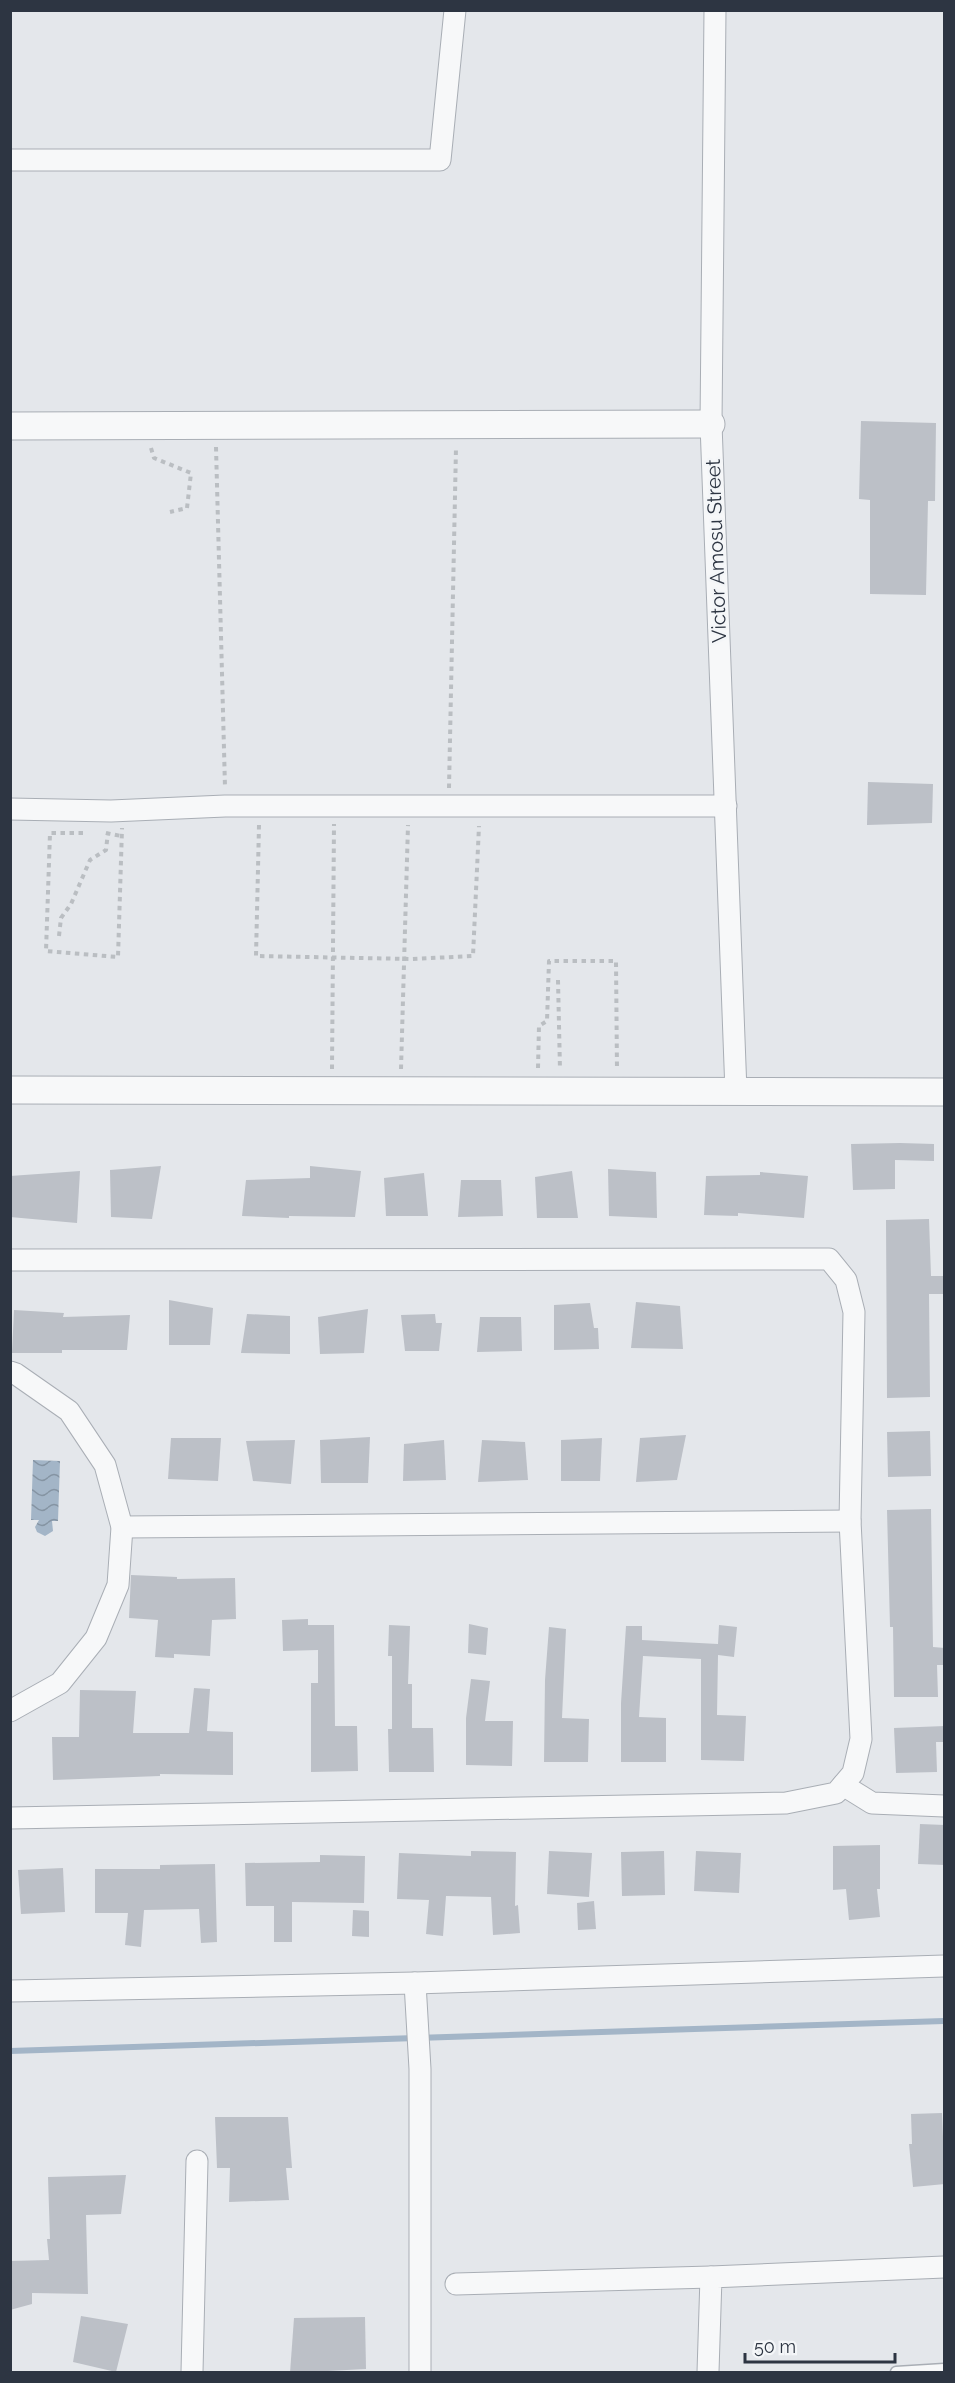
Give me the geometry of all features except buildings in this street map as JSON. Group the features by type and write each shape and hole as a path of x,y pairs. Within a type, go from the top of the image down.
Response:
{"street":[{"path":"10,160 440,160 454,10"},
{"name":"Victor Amosu Street","path":"715,10 711,424 736,1092"},
{"path":"10,426 711,424"},
{"path":"10,809 114,822 225,806 726,806"},
{"path":"10,1090 945,1092"},
{"path":"10,1260 829,1259 846,1280 854,1312 850,1521 861,1739 853,1773 836,1793 786,1803 10,1818"},
{"path":"10,1372 69,1411 105,1465 122,1527 118,1585 96,1638 60,1683 10,1711"},
{"path":"122,1527 850,1521"},
{"path":"843,1785 872,1803 945,1806"},
{"path":"10,1991 415,1983 945,1966"},
{"path":"415,1983 420,2069 420,2373"},
{"path":"192,2373 196,2161"},
{"path":"456,2284 711,2277 945,2267"},
{"path":"708,2373 711,2277"}],"lane":[{"path":"896,2373 945,2369"}],"path":[{"path":"449,806 456,424"},
{"path":"135,426 152,449 154,458 191,473 187,508 170,512"},
{"path":"215,426 225,806"},
{"path":"332,1075 334,821 338,820"},
{"path":"114,822 133,827"},
{"path":"59,936 61,918 71,904 90,860 106,850 108,833 114,822"},
{"path":"88,833 50,833 46,951 118,957 121,836 114,822"},
{"path":"270,824 257,825 256,956 403,958 473,956 479,822 489,822"},
{"path":"401,1079 406,823 419,823"},
{"path":"98,833 121,836"},
{"path":"538,1074 539,1026 547,1021 549,961 616,961 617,1076"},
{"path":"558,980 560,1091"}],"water":[{"path":"33,1460 60,1461 58,1521 52,1521 53,1531 45,1536 37,1532 35,1527 39,1520 31,1520"}],"waterway":[{"path":"10,2051 944,2021"}]}
